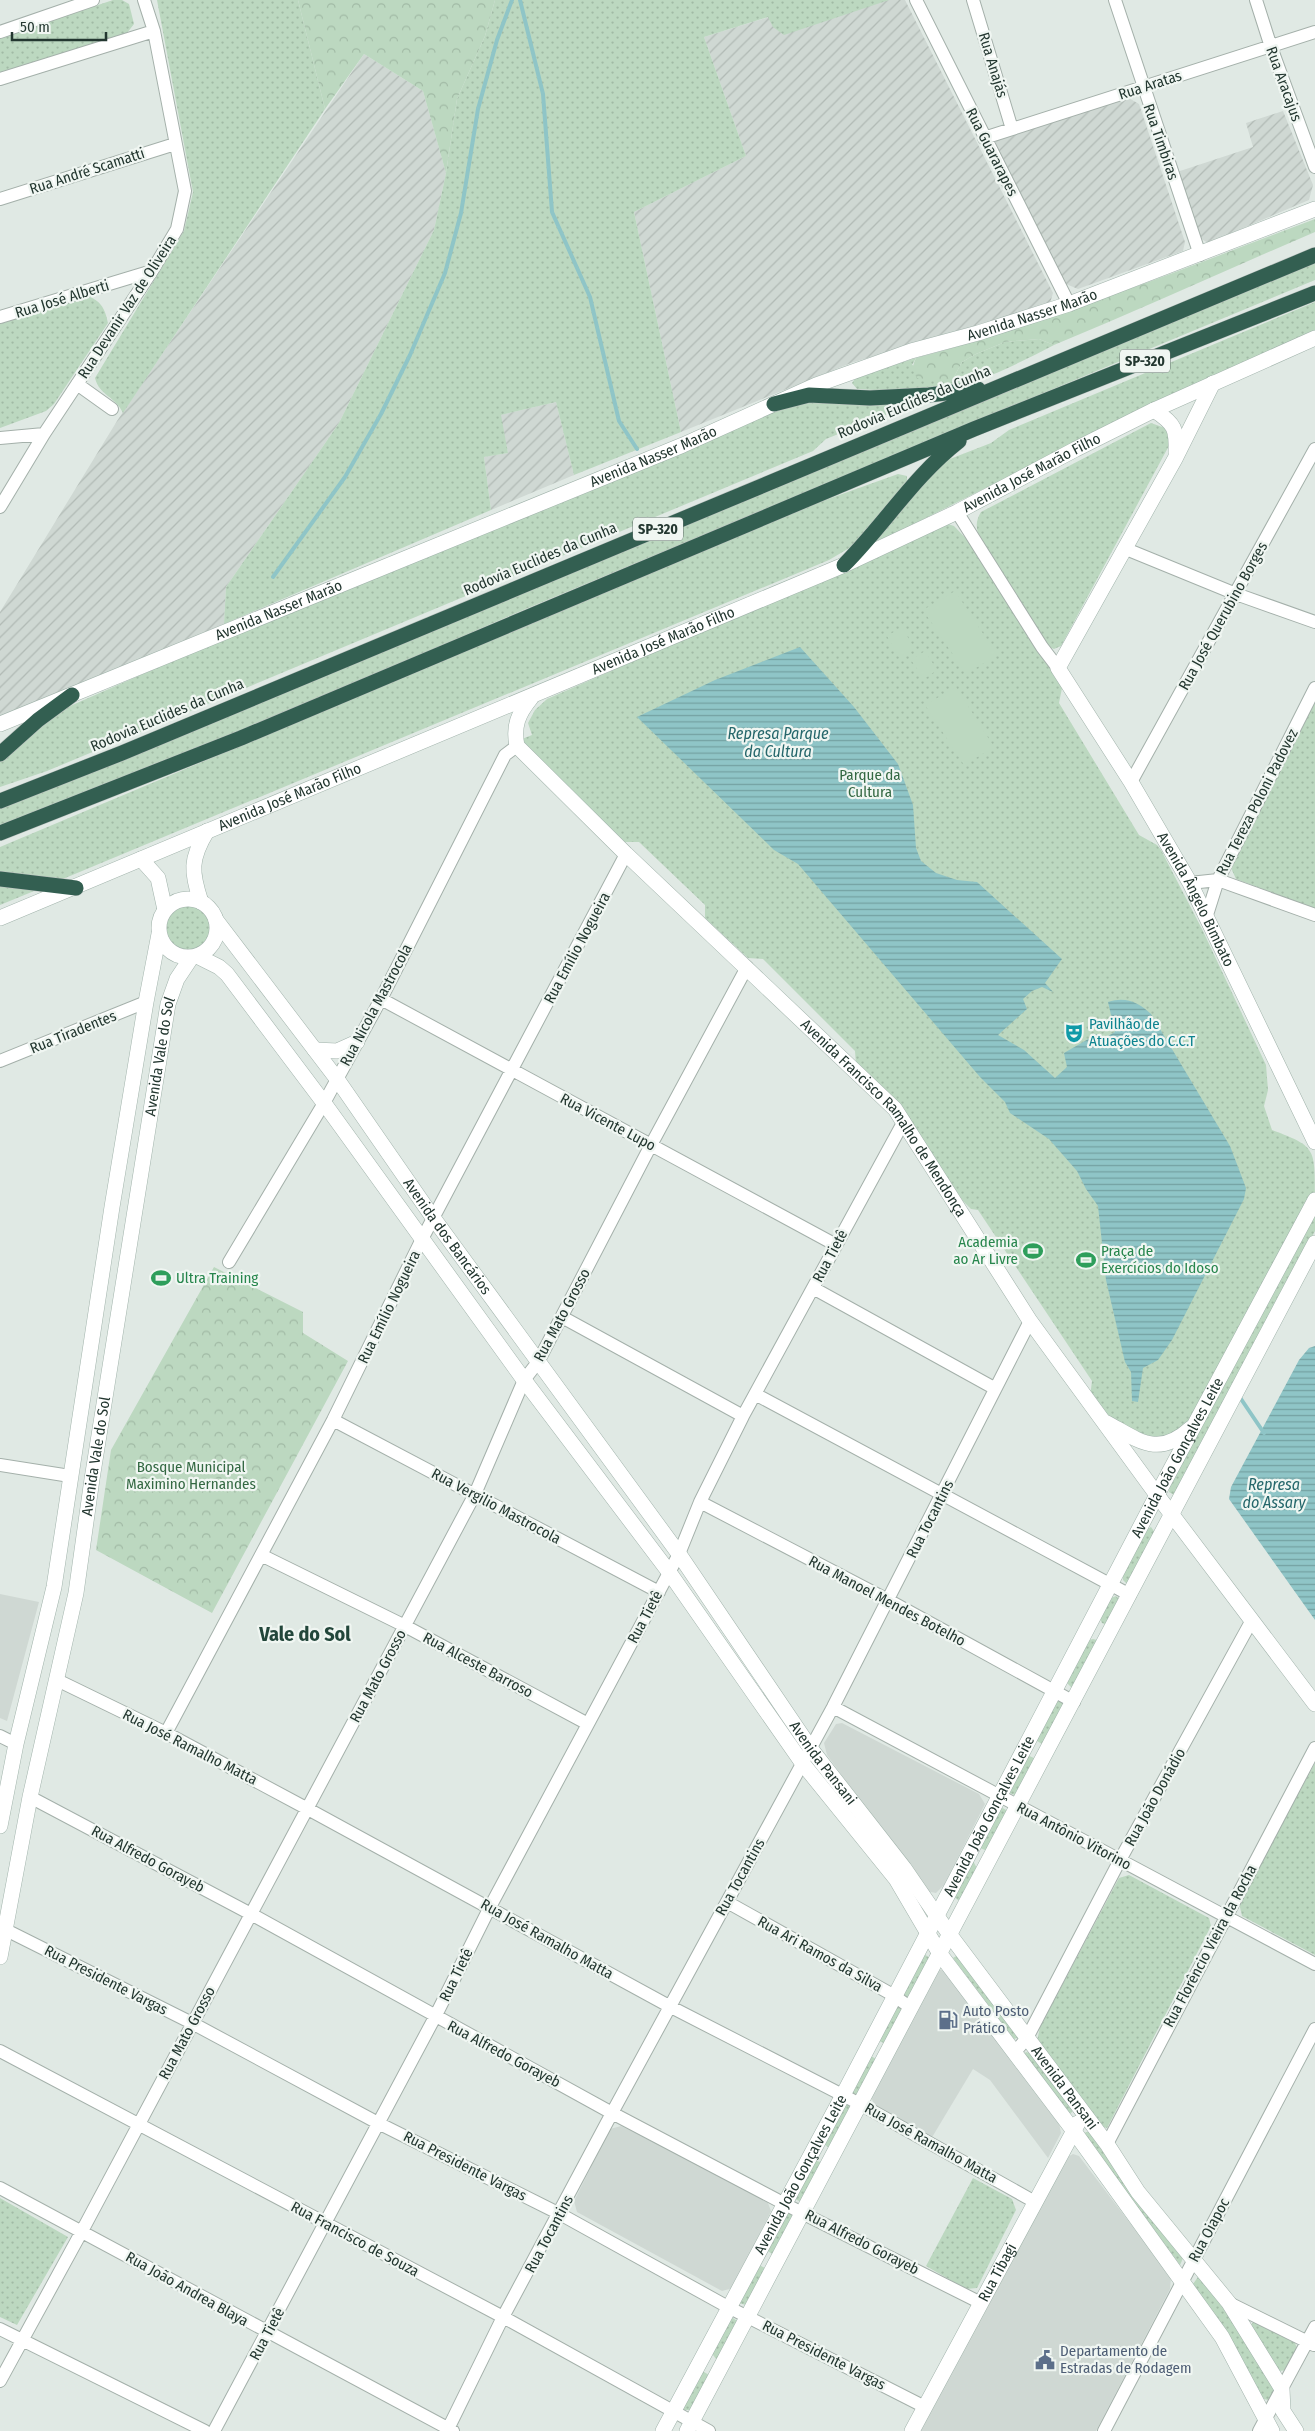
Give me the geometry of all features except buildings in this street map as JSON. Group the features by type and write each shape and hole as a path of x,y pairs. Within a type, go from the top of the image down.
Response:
{"highway":[{"name":"Rodovia Euclides da Cunha","path":"0,801 141,746 1315,255"},
{"name":"SP-320","path":"0,833 241,738 974,429 1315,293"},
{"path":"774,404 809,395 870,398 929,395 996,387"},
{"path":"844,565 864,545 883,518 924,473 949,449 974,429"},
{"path":"0,754 38,720 72,695"},
{"path":"0,880 76,888"}],"main road":[{"name":"Avenida Nasser Marão","path":"0,724 610,475 816,385 911,351 978,333 1069,304 1315,209"},
{"name":"Avenida José Marão Filho","path":"0,918 76,888 207,831 532,697 844,565 957,512 1154,410 1313,341"},
{"path":"1058,668 1126,549 1176,457 1213,383"},
{"path":"1154,410 1171,422 1174,428 1177,435 1176,457"},
{"name":"Avenida Ângelo Bimbato","path":"1058,668 1131,782 1190,884 1315,1141"},
{"path":"517,746 515,730 519,713 532,697"},
{"name":"Avenida Francisco Ramalho de Mendonça","path":"517,746 626,854 895,1108 1030,1321 1157,1495 1315,1704"},
{"path":"201,902 194,882 193,861 207,831"},
{"path":"141,860 158,878 165,910"},
{"path":"193,899 201,902 208,906 216,920 216,938 205,952 194,957 174,955 167,950 159,934 161,917 165,910 178,901 193,899"},
{"name":"Avenida dos Bancários","path":"216,920 337,1079 434,1219 679,1554"},
{"name":"Avenida Vale do Sol","path":"0,1826 16,1744 54,1587 112,1207 159,934"},
{"name":"Avenida dos Bancários","path":"194,957 219,967 227,974 324,1103 421,1241 669,1572"},
{"name":"Avenida Vale do Sol","path":"0,1958 2,1928 76,1593 92,1479 168,1004 177,979 194,957"},
{"path":"146,1002 168,1004"},
{"path":"315,1050 337,1051 356,1042"},
{"path":"126,1125 148,1129"},
{"name":"Avenida João Gonçalves Leite","path":"663,2431 756,2254 843,2095 926,1931 1315,1200"},
{"path":"112,1207 135,1210"},
{"name":"Avenida João Gonçalves Leite","path":"689,2426 1074,1702 1315,1243"},
{"path":"1103,1421 1140,1441 1160,1446 1178,1439 1196,1424"},
{"path":"70,1476 92,1479"},
{"name":"Avenida Pansani","path":"679,1554 811,1749 904,1868 950,1935 1084,2116 1107,2144 1138,2192 1229,2303 1282,2389 1283,2410 1296,2431"},
{"name":"Avenida Pansani","path":"669,1572 803,1764 896,1880 940,1954 1073,2130 1222,2337 1266,2427"},
{"path":"1086,1630 1106,1640"},
{"path":"35,1670 56,1680"},
{"path":"1026,1743 1046,1754"},
{"path":"7,1790 30,1797"},
{"path":"970,1849 988,1863"},
{"path":"868,2044 886,2055"},
{"name":"Rua Tibagi","path":"912,2431 1073,2130 1084,2116"},
{"path":"812,2150 831,2159"},
{"path":"756,2254 775,2264"},
{"path":"701,2360 720,2369"}],"street":[{"path":"0,32 93,0"},
{"name":"Rua Devanir Vaz de Oliveira","path":"0,507 44,434 152,271 177,229 185,191 154,31 144,0"},
{"name":"Rua Guararapes","path":"916,0 1069,304"},
{"name":"Rua Anajás","path":"973,0 1012,129"},
{"name":"Rua Timbiras","path":"1114,0 1142,88 1200,255"},
{"name":"Rua Aracajus","path":"1256,0 1271,47 1315,167"},
{"path":"0,79 154,31"},
{"name":"Rua Aratas","path":"984,138 1315,32"},
{"path":"1310,153 1315,140"},
{"name":"Rua André Scamatti","path":"0,199 175,144"},
{"name":"Rua José Alberti","path":"0,318 152,271"},
{"path":"77,384 112,410"},
{"path":"0,438 44,434"},
{"name":"Rua José Querubino Borges","path":"1131,782 1315,450"},
{"name":"Avenida Ângelo Bimbato","path":"957,512 1042,647 1058,668"},
{"path":"1126,549 1236,594 1315,622"},
{"name":"Rua Tereza Poloni Padovez","path":"1206,918 1218,880 1315,688"},
{"name":"Rua Nicola Mastrocola","path":"229,1262 324,1103 381,999 505,755 517,746"},
{"name":"Rua Emílio Nogueira","path":"166,1733 333,1420 421,1241 626,854"},
{"path":"1190,884 1218,880 1315,915"},
{"name":"Rua Mato Grosso","path":"0,2381 21,2339 139,2126 474,1494 524,1380 538,1362 651,1145 747,967"},
{"name":"Rua Vicente Lupo","path":"381,999 836,1245"},
{"name":"Rua Tiradentes","path":"0,1061 146,1002"},
{"name":"Rua Tietê","path":"214,2431 268,2333 324,2223 435,2017 490,1907 679,1554 700,1502 743,1416 904,1121"},
{"path":"813,1288 994,1388"},
{"path":"562,1317 743,1416"},
{"name":"Rua Tocantins","path":"449,2430 503,2317 560,2214 669,2006 811,1749 943,1495 994,1388 1030,1321"},
{"path":"755,1394 1130,1595"},
{"name":"Rua Vergilio Mastrocola","path":"333,1420 659,1592"},
{"path":"0,1466 70,1476"},
{"name":"Rua Manoel Mendes Botelho","path":"700,1502 888,1600 1074,1702"},
{"name":"Rua Alceste Barroso","path":"261,1555 404,1626 588,1724"},
{"name":"Rua João Donádio","path":"1014,2053 1027,2038 1120,1860 1252,1620"},
{"name":"Rua José Ramalho Matta","path":"56,1680 166,1733 490,1907 669,2006 860,2104 1035,2202"},
{"name":"Rua Antônio Vitorino","path":"833,1707 1315,1964"},
{"path":"0,1736 16,1744"},
{"name":"Rua Florêncio Vieira da Rocha","path":"1107,2144 1225,1916 1315,1748"},
{"name":"Rua Alfredo Gorayeb","path":"30,1797 251,1914 612,2113 802,2213 981,2302"},
{"name":"Rua Ari Ramos da Silva","path":"727,1902 893,1995 911,2008"},
{"name":"Rua Presidente Vargas","path":"2,1928 192,2023 378,2122 560,2214 747,2317 925,2407"},
{"name":"Rua Oiapoc","path":"1104,2431 1315,2029"},
{"name":"Rua Francisco de Souza","path":"0,2051 503,2317 673,2412 689,2426 709,2431"},
{"name":"Rua João Andrea Blaya","path":"0,2188 449,2430"},
{"path":"1229,2303 1311,2344"},
{"path":"1266,2427 1282,2389 1311,2344 1315,2327"},
{"path":"0,2328 205,2431"}],"shaded area":[{"path":"889,0 905,0 1053,293 1050,303 851,363 681,432 634,212 746,156 704,37 769,17"},
{"path":"364,54 423,91 446,173 434,230 339,423 226,587 224,624 0,719 0,612 117,421"},
{"path":"1127,97 1139,104 1185,242 1183,251 1078,289 1066,284 995,147 997,139"},
{"path":"1283,111 1313,185 1309,200 1208,243 1200,238 1177,172 1253,147 1246,123"},
{"path":"556,402 574,475 491,510 484,457 508,453 500,415"},
{"path":"0,1594 39,1602 7,1721 0,1718"},
{"path":"842,1723 979,1794 985,1804 944,1885 936,1893 926,1891 827,1755 824,1743 836,1724"},
{"path":"936,1968 944,1971 1059,2123 1061,2133 1048,2158 990,2080 973,2069 931,2139 875,2108 870,2093"},
{"path":"621,2126 766,2198 771,2211 733,2288 722,2291 577,2212 574,2201 610,2129"},
{"name":"Departamento de Estradas de Rodagem","path":"1073,2154 1079,2156 1171,2277 1170,2289 1096,2431 918,2431 1064,2159"}],"green space":[{"path":"113,0 122,0 129,4 134,24 127,33 0,73 0,38"},
{"path":"157,0 298,0 325,109 123,413 116,403 100,388 95,378 184,231 193,192"},
{"path":"298,0 495,0 485,36 457,99 446,173 423,91 364,54 325,109"},
{"path":"495,0 889,0 784,35 773,27 768,17 704,37 746,156 634,212 681,432 574,475 556,402 501,415 508,453 484,457 491,510 224,624 226,587 339,423 434,230 446,173 457,99 485,36"},
{"path":"1315,219 1315,232 1054,345 1039,339 1005,342 962,362 954,377 940,381 917,378 913,371 916,358 1067,311"},
{"path":"1315,263 1315,280 528,608 302,706 0,825 0,807"},
{"path":"88,296 102,306 108,323 54,404 46,411 0,428 0,324"},
{"path":"1315,302 1315,333 1073,444 892,535 868,544 937,464 991,443 1009,430"},
{"path":"1039,339 1054,345 994,374 946,389 911,392 857,389 852,383 856,377 916,358 912,365 954,377 962,362 976,354 1005,342"},
{"path":"797,401 898,402 902,405 898,410 826,439 813,451 47,771 0,787 0,760 52,714 195,651"},
{"path":"1151,423 1165,428 1171,442 1061,646 1054,649 1047,646 980,539 977,525 979,516 981,512"},
{"path":"898,474 907,476 907,481 851,547 829,560 58,881 0,874 0,847 817,503"},
{"name":"Parque da Cultura","path":"948,524 954,526 977,550 1062,688 1059,703 1139,835 1157,845 1161,850 1202,929 1266,1065 1268,1090 1264,1106 1272,1130 1305,1145 1313,1158 1315,1193 1193,1415 1181,1430 1165,1439 1151,1440 1113,1421 1090,1397 1092,1381 978,1210 971,1209 963,1201 906,1116 856,1064 855,1051 763,959 748,958 705,918 705,905 639,842 625,842 524,744 522,739 532,735 528,723 535,710 547,699"},
{"path":"955,591 997,655 966,674 923,610"},
{"path":"902,627 914,648 899,657 887,636"},
{"path":"925,651 937,670 924,679 911,660"},
{"path":"956,687 994,747 964,765 925,705"},
{"path":"1315,702 1314,908 1236,879 1231,868"},
{"path":"0,885 39,889 0,905"},
{"path":"183,903 193,903 206,910 213,923 213,933 206,946 193,953 183,953 174,949 167,942 163,933 163,923 167,914 174,907"},
{"path":"1315,1208 1315,1231 1178,1492 1174,1495 1169,1492 1170,1485"},
{"name":"Bosque Municipal Maximino Hernandes","path":"214,1267 303,1312 303,1333 348,1361 212,1613 96,1550 111,1450"},
{"path":"1151,1527 1156,1534 1127,1584 1123,1580 1123,1576 1147,1529"},
{"path":"1116,1596 1119,1599 1107,1625 1102,1623 1100,1619 1111,1598"},
{"path":"1089,1640 1097,1640 1073,1689 1067,1683"},
{"path":"1059,1700 1063,1702 1064,1708 1042,1744 1037,1741 1036,1736 1054,1703"},
{"path":"1027,1755 1034,1758 1018,1796 1009,1793"},
{"path":"1315,1763 1315,1955 1242,1916 1239,1903"},
{"path":"1001,1807 1006,1810 1008,1815 990,1848 985,1850 980,1848"},
{"path":"973,1861 978,1870 963,1900 958,1900 954,1897"},
{"path":"1129,1875 1209,1918 1211,1926 1107,2128 1099,2126 1037,2041 1040,2027 1119,1878"},
{"path":"924,1954 930,1958 908,1997 903,1994"},
{"path":"956,1956 960,1957 1016,2031 1017,2038 1014,2039 953,1958"},
{"path":"894,2005 902,2007 903,2014 884,2043 879,2041"},
{"path":"1026,2052 1029,2053 1072,2108 1072,2112 1069,2114 1024,2054"},
{"path":"871,2056 876,2059 860,2095 855,2095 851,2092"},
{"path":"846,2104 850,2106 829,2148 824,2144"},
{"path":"1090,2132 1183,2258 1180,2265 1084,2134"},
{"path":"812,2160 821,2162 805,2200 799,2201 795,2199"},
{"path":"973,2178 1012,2199 1016,2210 977,2288 966,2289 926,2266"},
{"path":"0,2198 68,2237 17,2325 0,2317"},
{"path":"790,2210 795,2218 777,2252 772,2254 768,2251"},
{"path":"761,2266 765,2268 749,2306 739,2303 756,2267"},
{"path":"1198,2277 1226,2305 1274,2386 1273,2396 1268,2400 1260,2398 1193,2284"},
{"path":"733,2318 737,2321 722,2357 716,2359 711,2352 728,2319"},
{"path":"1254,2321 1294,2341 1298,2350 1287,2370 1279,2371 1251,2325"},
{"path":"704,2372 709,2375 694,2410 684,2410 683,2405 699,2373"}],"water":[{"name":"Represa Parque da Cultura","path":"800,647 854,707 898,764 913,805 916,848 921,861 936,873 957,880 977,882 1062,959 1045,983 1053,992 1042,987 1032,991 1023,999 1027,1009 998,1035 1024,1050 1055,1078 1067,1067 1064,1053 1097,1034 1103,1039 1115,1032 1108,1002 1126,1000 1137,1003 1151,1014 1230,1146 1246,1188 1244,1199 1172,1340 1158,1360 1143,1368 1138,1402 1132,1401 1131,1372 1125,1362 1106,1280 1098,1206 1086,1189 1077,1171 1049,1139 1010,1113 1005,1102 980,1077 798,864 774,850 637,717 715,680"},
{"name":"Represa do Assary","path":"1315,1346 1315,1620 1229,1499 1231,1487 1299,1360 1309,1348"}],"waterway":[{"path":"273,577 345,477 381,414 410,355 445,273 461,213 478,109 497,40 512,0"},
{"path":"520,0 543,94 552,212 590,297 619,421 637,449"},
{"path":"1239,1396 1264,1433"}],"place":[{"name":"Pavilhão de Atuações do C.C.T","path":"1074,1033"},
{"name":"Academia ao Ar Livre","path":"1033,1251"},
{"name":"Praça de Exercícios do Idoso","path":"1086,1260"},
{"name":"Ultra Training","path":"161,1278"},
{"name":"Auto Posto Prático","path":"948,2020"},
{"name":"Departamento de Estradas de Rodagem","path":"1045,2360"}],"district":[{"name":"Vale do Sol","path":"305,1634"}]}
